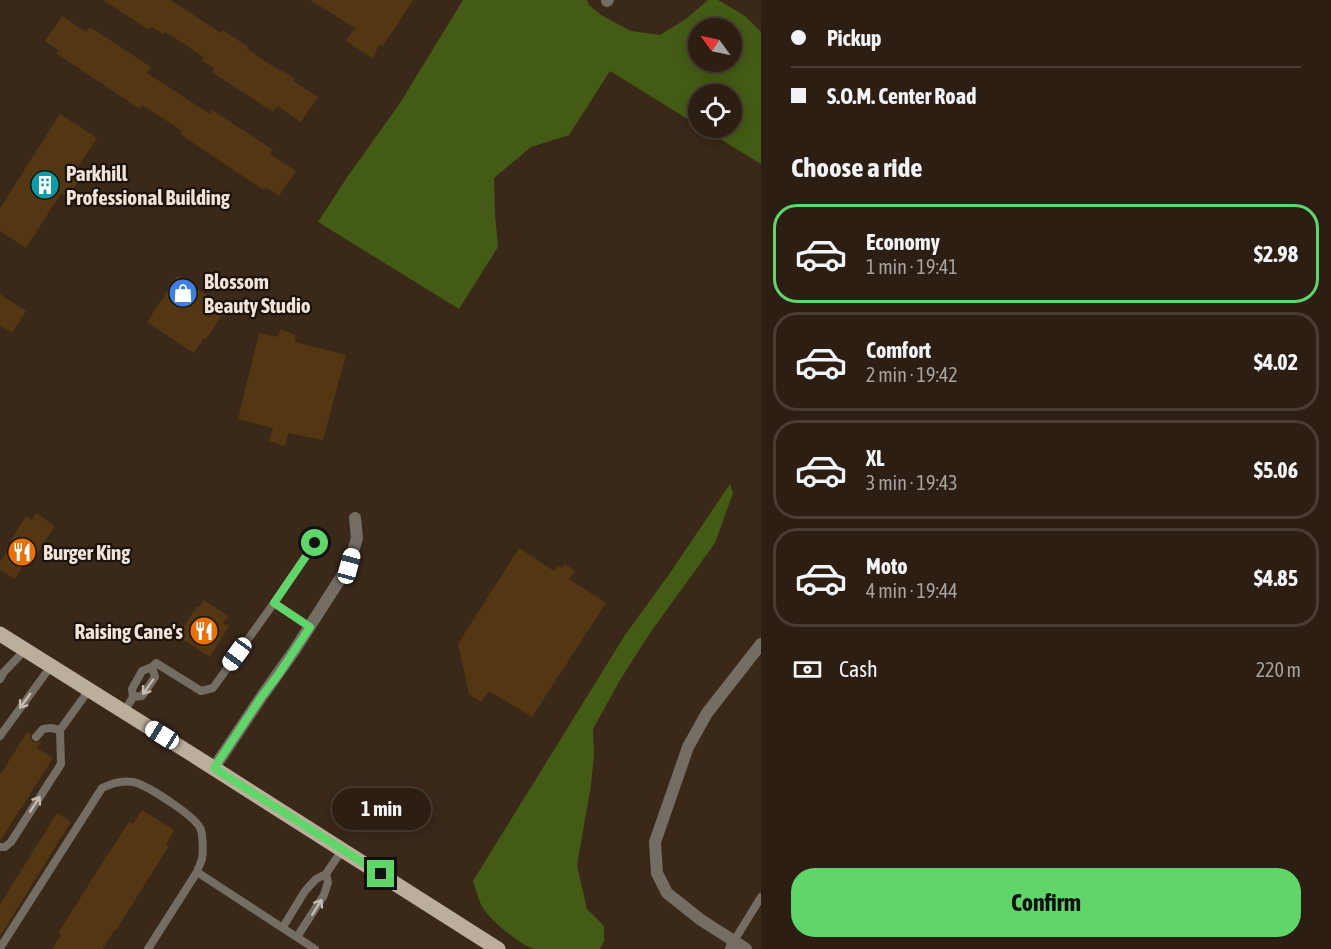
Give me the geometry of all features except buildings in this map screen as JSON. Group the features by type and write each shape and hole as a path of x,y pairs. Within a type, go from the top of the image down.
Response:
{"main road":[{"path":"0,634 498,949"}],"street":[{"path":"214,768 349,566 357,538 355,518"},
{"path":"746,949 733,945 667,893 657,873 656,842 688,747 707,713 761,644"}],"lane":[{"path":"124,712 133,697 132,688 142,671 156,663 201,691 213,688 315,543"},
{"path":"274,603 310,627"},
{"path":"0,679 25,650"},
{"path":"0,736 51,666"},
{"path":"133,697 142,696 155,677 152,667"},
{"path":"0,847 5,847 11,842 61,764 60,730 89,690"},
{"path":"36,737 43,729 60,730"},
{"path":"0,948 102,788 114,782 132,782 142,785 181,809 201,829 202,858 197,872 148,949"},
{"path":"283,927 305,891 316,879 326,874 342,849"},
{"path":"197,872 315,949"},
{"path":"297,937 328,887 326,874"},
{"path":"733,945 761,897"}],"green space":[{"path":"463,0 587,0 589,5 601,15 631,31 660,35 686,19 708,0 718,0 745,16 761,32 761,164 718,138 742,138 742,84 688,84 688,119 610,71 569,135 531,147 494,178 498,247 459,309 318,222 400,103"},
{"path":"730,484 733,493 715,543 650,633 620,680 593,729 594,755 591,785 577,865 587,909 604,926 604,941 600,949 534,949 528,947 487,913 480,902 473,881 625,635"}],"place":[{"name":"Parkhill Professional Building","path":"45,185"},
{"name":"Blossom Beauty Studio","path":"183,293"},
{"name":"Burger King","path":"22,552"},
{"name":"Raising Cane's","path":"204,631"}],"route":[{"path":"315,543 274,603 310,627 214,768 381,874"}]}
